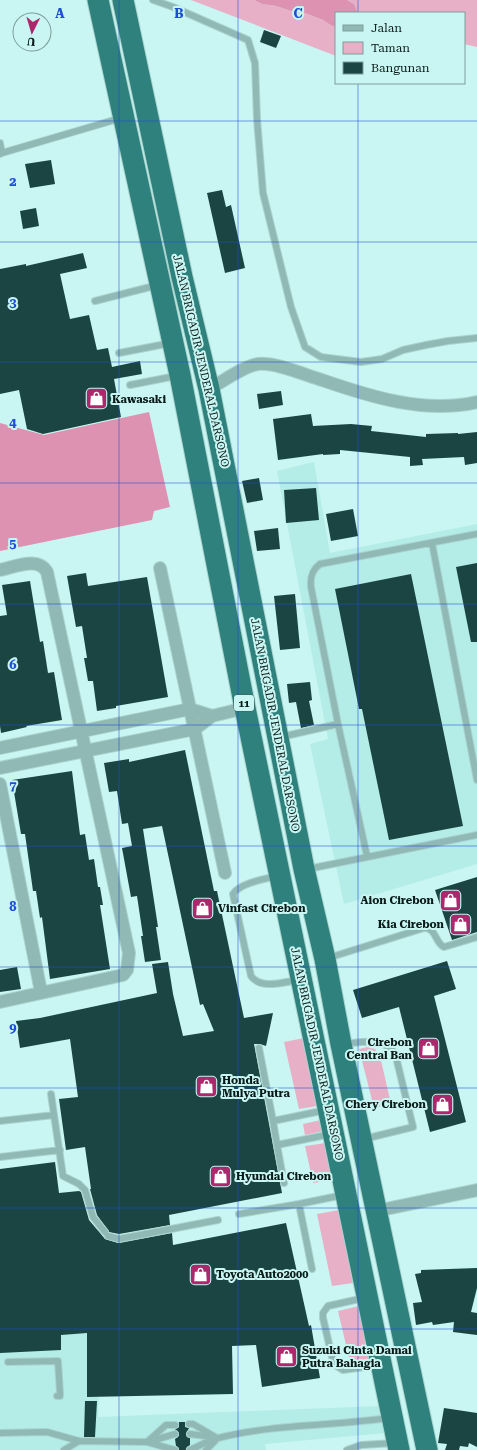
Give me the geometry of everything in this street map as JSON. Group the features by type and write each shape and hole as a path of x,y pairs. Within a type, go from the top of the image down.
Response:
{"highway":[{"name":"JALAN BRIGADIR JENDERAL DARSONO","path":"98,0 180,375 245,708 399,1446"},
{"name":"JALAN BRIGADIR JENDERAL DARSONO","path":"123,0 182,277 209,390 304,869 325,959 341,1044 427,1450"},
{"path":"124,117 147,112"},
{"path":"393,1417 420,1414"}],"street":[{"path":"209,390 251,366 268,364 297,372 355,392 414,404 444,407 477,402"},
{"path":"0,570 34,563 45,567 48,572 129,953 127,970 122,976 41,992 0,1002"},
{"path":"160,568 226,872"},
{"path":"0,768 195,729 212,716 245,708"},
{"path":"0,748 190,709 212,716"},
{"path":"0,784 41,992"},
{"path":"376,1211 477,1190"}],"lane":[{"path":"153,0 173,7 248,40 255,63 257,119 263,194 290,307 305,347 321,358 361,362 382,359 403,350 426,345 477,338"},
{"path":"0,143 1,153 124,117"},
{"path":"95,300 160,284"},
{"path":"119,353 172,343"},
{"path":"130,385 180,375"},
{"path":"367,856 338,724 311,587 311,579 314,570 320,564 477,534"},
{"path":"432,542 477,780"},
{"path":"277,737 338,724"},
{"path":"304,869 477,835"},
{"path":"280,876 251,883 238,889 233,894 234,899 251,976 254,980 265,984 302,979"},
{"path":"325,959 424,928 432,930 440,944 444,947 477,937"},
{"path":"341,1044 372,1041 390,1047 395,1053 413,1127 361,1140"},
{"path":"259,1048 284,1183"},
{"path":"51,1094 63,1176 79,1184 85,1190 93,1217 106,1234 119,1239 218,1220"},
{"path":"273,1121 329,1109"},
{"path":"0,1121 54,1115"},
{"path":"277,1145 334,1134"},
{"path":"0,1157 60,1150"},
{"path":"239,1214 346,1194"},
{"path":"299,1204 312,1269"},
{"path":"368,1298 328,1306 323,1318 333,1361 336,1365 343,1370 382,1364"},
{"path":"8,1362 58,1361 60,1396 58,1396"},
{"path":"190,1450 217,1438 263,1430 364,1422 393,1417"},
{"path":"189,1424 192,1424 217,1438"},
{"path":"147,1442 166,1425 175,1425"},
{"path":"0,1433 48,1432 79,1441 147,1442 175,1450"},
{"path":"147,1442 175,1434"},
{"path":"190,1434 217,1438"},
{"path":"206,1450 217,1438"},
{"path":"64,1450 79,1441"},
{"path":"147,1442 157,1450"},
{"path":"347,1450 361,1445 399,1446"}],"shaded area":[{"path":"254,0 347,0 354,4 357,11 335,12 335,26 332,26 323,20 305,13 262,4"},
{"path":"149,412 170,507 154,511 152,520 0,551 0,423 44,435"},
{"path":"314,462 330,553 477,524 477,864 344,904 310,744 328,739 277,471"},
{"path":"0,1218 94,1228 101,1231 106,1247 98,1417 380,1406 385,1433 265,1444 266,1450 0,1450"}],"green space":[{"path":"191,0 254,0 262,4 305,13 335,26 335,56"},
{"path":"347,0 477,0 477,47 465,44 465,12 356,12 354,4"},
{"path":"304,1038 317,1106 299,1109 284,1042"},
{"path":"367,1047 375,1049 380,1056 391,1104 374,1108 359,1049"},
{"path":"321,1120 323,1131 305,1135 303,1124"},
{"path":"326,1143 334,1180 313,1183 305,1146"},
{"path":"339,1210 353,1283 332,1286 317,1214"},
{"path":"359,1306 371,1358 350,1362 338,1311"}],"building":[{"path":"264,30 281,36 276,48 260,42"},
{"path":"51,160 55,184 30,188 25,164"},
{"path":"222,190 226,207 231,205 245,268 225,273 207,193"},
{"path":"36,208 39,226 23,229 20,211"},
{"path":"83,253 87,268 60,274 70,319 89,315 97,350 108,348 112,367 140,361 142,374 114,379 121,417 43,434 27,429 19,390 0,394 0,269 26,264 26,266"},
{"path":"281,391 283,405 259,409 257,394"},
{"path":"311,414 313,426 351,424 372,426 371,431 426,437 426,434 458,434 477,432 477,463 465,465 464,457 422,459 423,465 410,466 410,457 340,450 340,454 323,454 278,460 273,419"},
{"path":"259,478 263,500 247,503 242,481"},
{"path":"316,488 319,520 286,523 284,490"},
{"path":"353,509 358,536 331,541 326,514"},
{"path":"278,528 280,549 257,551 254,531"},
{"path":"477,563 477,642 471,642 456,567"},
{"path":"86,573 88,586 147,577 168,697 116,706 116,708 97,711 93,681 88,681 84,658 87,658 82,626 76,627 67,576"},
{"path":"411,574 463,826 389,840 362,709 359,709 335,589"},
{"path":"30,581 40,642 43,641 48,673 54,672 62,720 26,726 27,727 1,733 0,616 7,615 2,585"},
{"path":"295,594 300,648 280,650 274,596"},
{"path":"310,682 312,700 309,701 314,725 301,728 296,702 289,703 287,684"},
{"path":"185,750 214,891 217,891 244,1018 273,1013 266,1046 254,1044 282,1193 169,1215 170,1225 119,1234 109,1232 97,1215 90,1189 85,1147 66,1150 59,1099 78,1097 70,1039 20,1048 16,1021 40,1018 157,993 152,964 168,962 173,994 183,1036 214,1031 203,1004 200,1005 162,826 143,829 158,927 156,927 161,960 145,962 137,896 131,897 122,848 132,846 128,823 122,824 117,791 109,792 104,763 129,759 129,762"},
{"path":"72,771 80,835 85,834 89,860 94,859 98,887 100,887 103,905 100,905 110,969 50,979 42,917 40,918 36,891 33,891 25,834 21,834 12,780"},
{"path":"477,877 477,932 452,940 435,890"},
{"path":"447,961 456,989 434,996 466,1122 430,1132 399,1007 362,1018 353,990"},
{"path":"17,967 21,989 0,992 0,970"},
{"path":"55,1162 59,1193 81,1192 89,1220 105,1239 118,1243 172,1233 173,1245 286,1223 309,1326 311,1325 320,1378 262,1387 256,1345 232,1346 233,1394 87,1397 87,1333 61,1335 61,1350 0,1353 0,1169"},
{"path":"477,1268 477,1288 471,1312 477,1313 477,1335 453,1332 454,1322 433,1325 432,1322 416,1325 413,1303 422,1302 415,1274 421,1273 421,1270"},
{"path":"85,1401 97,1401 95,1437 84,1437"},
{"path":"444,1408 477,1413 477,1447 469,1443 468,1447 460,1446 459,1450 445,1450 447,1444 438,1443"},
{"path":"179,1422 185,1422 185,1427 189,1428 186,1434 187,1437 190,1438 190,1445 186,1450 179,1450 176,1446 175,1439 178,1437 179,1433 175,1429 179,1427"}],"place":[{"name":"Kawasaki","path":"97,399"},
{"name":"Aion Cirebon","path":"450,900"},
{"name":"Vinfast Cirebon","path":"202,908"},
{"name":"Kia Cirebon","path":"460,924"},
{"name":"Cirebon Central Ban","path":"428,1048"},
{"name":"Honda Mulya Putra","path":"206,1086"},
{"name":"Chery Cirebon","path":"442,1104"},
{"name":"Hyundai Cirebon","path":"221,1176"},
{"name":"Toyota Auto2000","path":"201,1274"},
{"name":"Suzuki Cinta Damai Putra Bahagia","path":"287,1356"}]}
